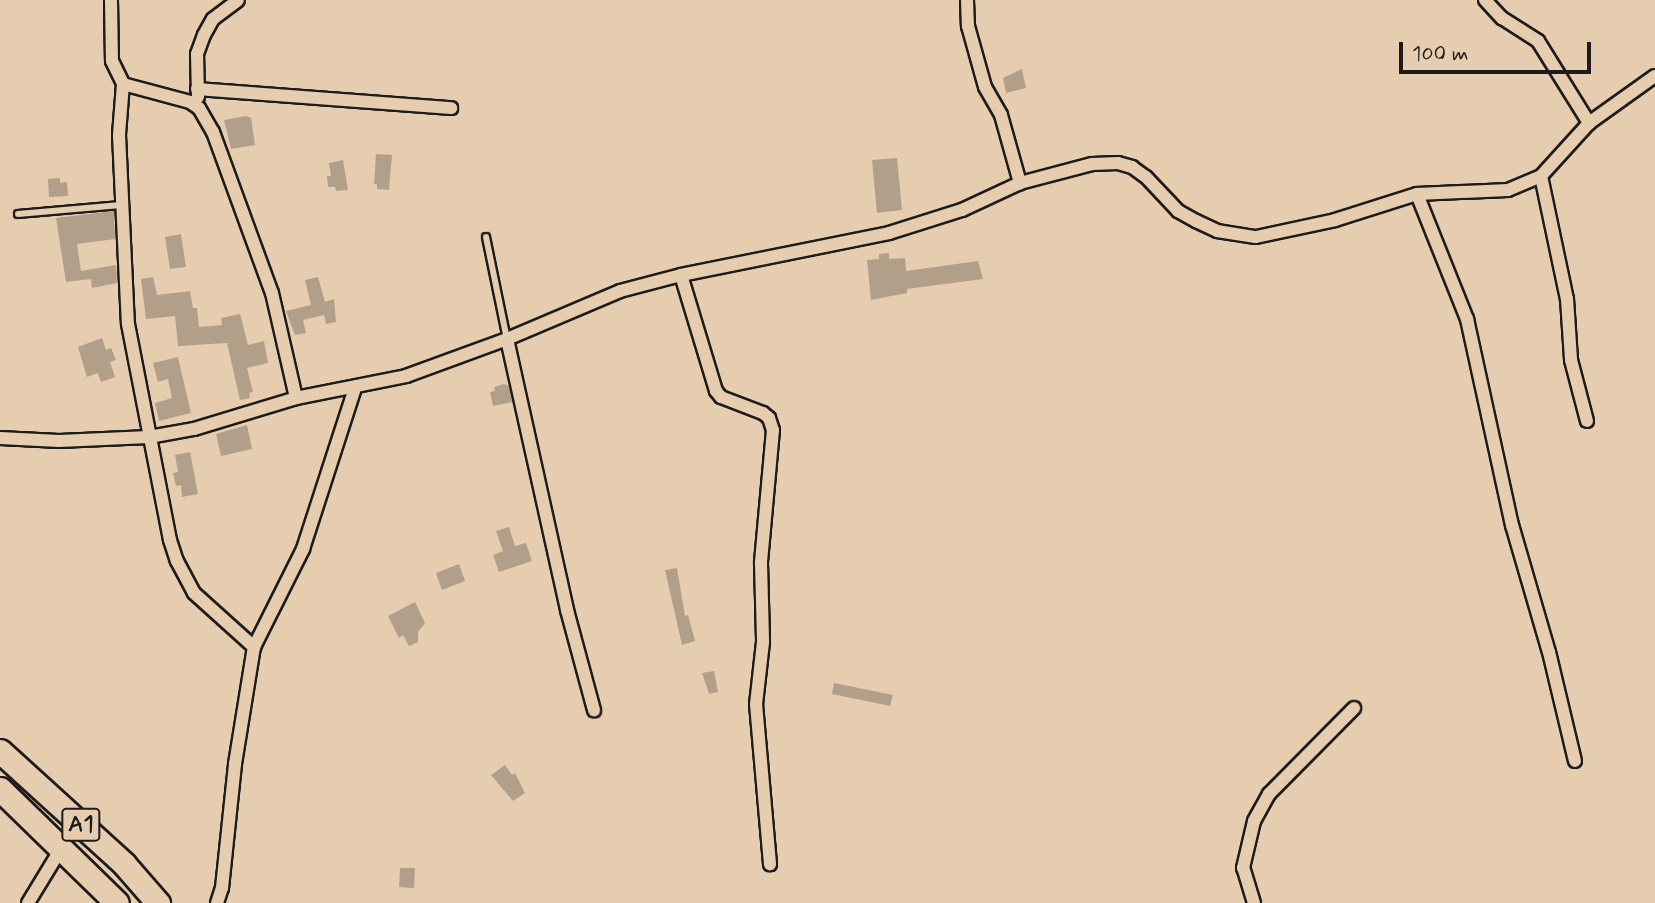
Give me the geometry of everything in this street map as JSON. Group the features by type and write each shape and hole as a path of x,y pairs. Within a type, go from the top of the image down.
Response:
{"highway":[{"name":"A1","path":"0,751 124,864 158,903"},
{"name":"A1","path":"0,789 63,847 117,903"}],"street":[{"path":"111,0 112,61 123,84 118,135 128,324 170,540 194,593 254,647"},
{"path":"238,0 213,19 197,54 199,108 212,132 272,293 296,398"},
{"path":"967,0 968,26 985,87 1001,115 1020,183"},
{"path":"1485,0 1502,18 1538,41 1590,123"},
{"path":"0,438 60,442 149,437 194,429 296,398 406,376 507,339 620,291 681,275 890,233 962,210 1020,183 1070,168 1118,163 1146,177 1178,211 1196,221 1217,231 1256,237 1335,220 1417,194 1508,190 1541,176 1590,123 1655,76"},
{"path":"123,84 180,98 199,108"},
{"path":"197,89 451,108"},
{"path":"1541,176 1567,299 1571,360 1587,421"},
{"path":"1417,194 1466,319 1512,525 1549,652 1574,761"},
{"path":"681,275 716,391 722,397 763,413 769,418 773,430 761,563 764,642 756,717 770,864"},
{"path":"507,339 567,610 594,710"},
{"path":"217,903 222,888 235,764 254,647 303,549 355,388"},
{"path":"1254,903 1243,868 1254,821 1269,794 1354,708"},
{"path":"28,903 63,847"}],"lane":[{"path":"18,214 121,205"},
{"path":"486,237 507,339"}],"building":[{"path":"1022,69 1026,88 1006,93 1003,78"},
{"path":"246,116 251,118 255,145 231,149 224,120"},
{"path":"376,154 392,155 389,190 377,189 377,184 374,184"},
{"path":"897,158 902,210 877,213 872,160"},
{"path":"343,160 348,190 336,191 335,187 328,187 327,176 331,176 329,163"},
{"path":"60,178 60,183 67,182 68,196 49,197 48,179"},
{"path":"114,211 115,239 77,244 81,271 116,265 117,283 92,288 91,279 66,282 56,218"},
{"path":"181,234 186,267 170,269 165,237"},
{"path":"889,253 889,259 905,258 906,271 978,261 983,279 907,289 907,293 871,300 867,260 879,259 879,254"},
{"path":"153,277 157,295 190,291 193,308 197,308 199,327 222,325 221,318 240,314 248,345 264,341 268,363 247,368 253,392 249,393 250,398 240,400 227,343 178,346 175,316 146,319 141,279"},
{"path":"318,277 325,302 334,299 336,322 326,324 324,315 303,320 306,333 295,335 286,311 311,305 305,280"},
{"path":"102,338 106,350 111,348 116,360 110,362 115,377 101,382 98,373 87,377 78,347"},
{"path":"178,357 191,413 159,421 155,403 172,398 168,379 158,382 153,363"},
{"path":"504,384 509,386 512,402 493,406 490,392 495,391 494,387"},
{"path":"247,425 252,449 221,456 216,434"},
{"path":"190,452 198,494 182,497 181,485 176,486 173,473 178,472 175,455"},
{"path":"509,527 515,546 526,543 532,561 499,572 493,555 503,551 496,531"},
{"path":"459,564 465,581 442,590 436,573"},
{"path":"677,568 685,616 688,615 695,641 682,645 665,570"},
{"path":"415,602 425,623 418,632 418,642 409,646 403,635 399,638 388,616"},
{"path":"714,671 718,692 709,694 702,673"},
{"path":"834,683 893,695 890,706 832,694"},
{"path":"505,765 512,775 515,773 525,793 513,801 491,775"},
{"path":"400,868 415,868 414,888 399,887"}]}
